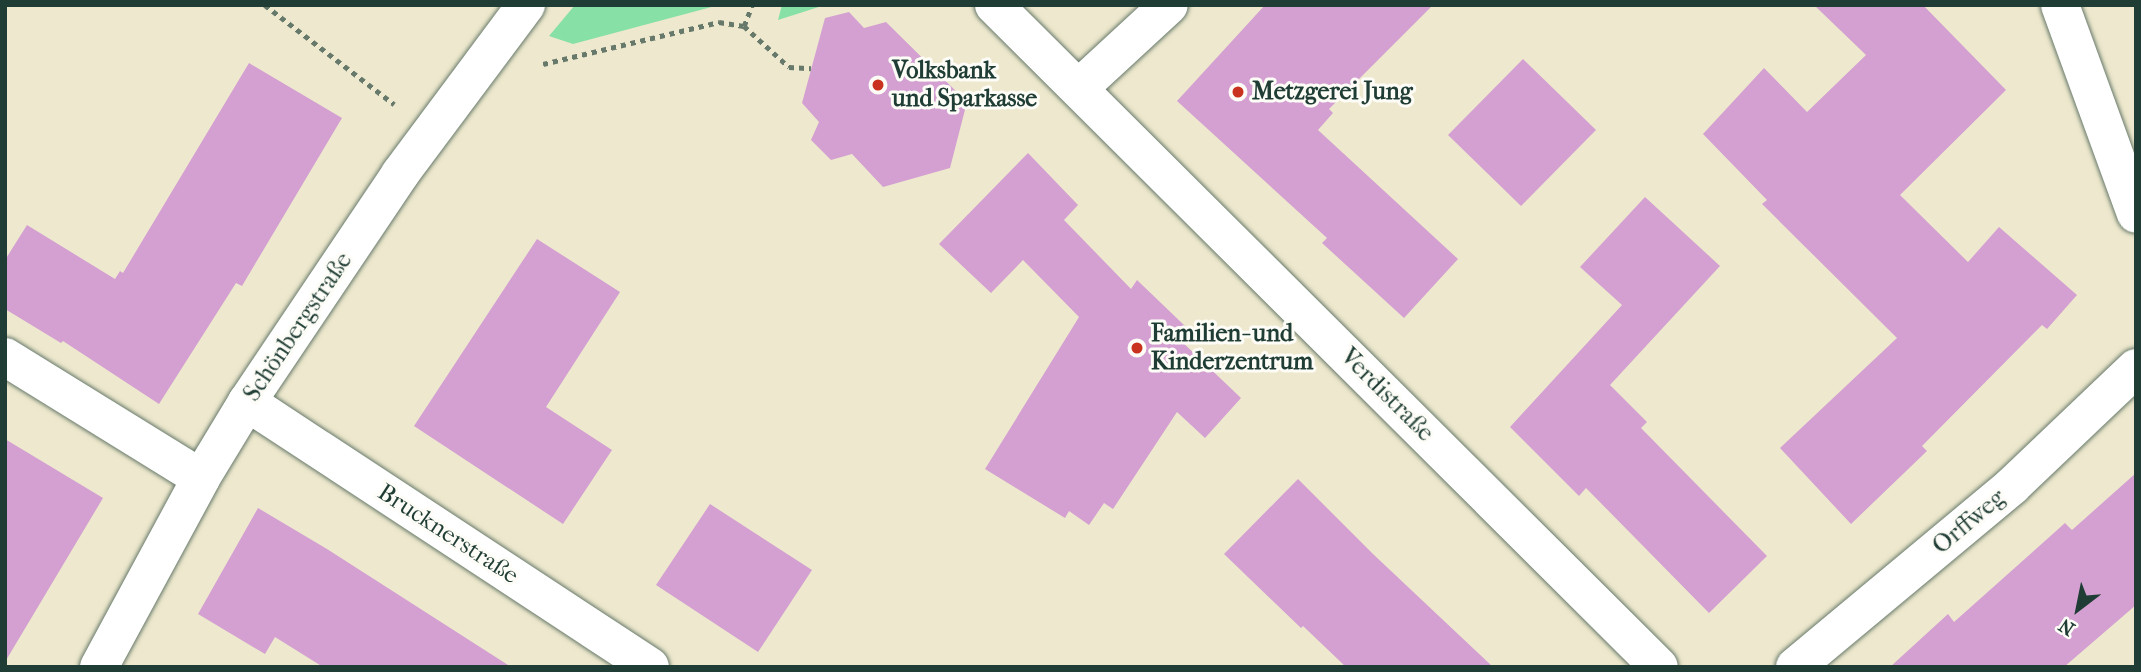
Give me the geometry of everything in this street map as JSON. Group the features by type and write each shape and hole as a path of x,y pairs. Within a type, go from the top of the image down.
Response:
{"street":[{"name":"Schönbergstraße","path":"99,667 201,478 247,402 431,133 526,5"},
{"name":"Verdistraße","path":"994,5 1659,667"},
{"path":"1079,88 1169,5"},
{"path":"2060,5 2136,214"},
{"path":"5,357 201,478"},
{"name":"Orffweg","path":"1795,667 2012,486 2136,368"},
{"name":"Brucknerstraße","path":"247,402 650,667"}],"path":[{"path":"265,5 431,133"},
{"path":"744,26 752,5"},
{"path":"470,80 719,22 744,26 789,67 811,68"}],"green space":[{"path":"575,5 719,5 573,44 549,36"},
{"path":"782,5 825,5 778,20"}],"building":[{"path":"1265,5 1433,5 1329,109 1333,113 1318,130 1458,259 1404,318 1322,243 1327,238 1177,101"},
{"path":"1814,5 1923,5 2006,90 1900,195 1968,262 1999,227 2077,295 2047,329 2042,325 1922,446 1927,451 1851,524 1780,448 1897,338 1762,204 1767,200 1703,134 1764,68 1807,112 1866,55"},
{"name":"Volksbank und Sparkasse","path":"849,12 864,28 886,22 967,102 950,168 883,187 852,154 831,160 811,140 819,122 802,103 825,18"},
{"path":"1523,59 1596,130 1521,206 1448,135"},
{"path":"249,63 342,118 242,286 236,283 159,404 63,341 61,343 5,309 5,260 27,225 115,279 120,271 123,273"},
{"name":"Familien- und Kinderzentrum","path":"1028,153 1078,205 1064,220 1131,289 1137,280 1186,327 1178,338 1241,398 1205,438 1177,412 1113,509 1104,503 1089,525 1069,511 1065,518 985,469 1079,317 1023,260 991,293 939,244"},
{"path":"1645,197 1720,266 1610,385 1647,422 1641,428 1767,556 1709,613 1586,488 1579,496 1510,427 1622,305 1580,267"},
{"path":"537,239 620,292 546,407 612,450 563,524 414,426"},
{"path":"5,439 103,498 5,662"},
{"path":"2136,473 2136,605 2064,667 1890,667 1948,614 1954,622 2065,523 2072,530"},
{"path":"1298,479 1493,667 1346,667 1224,554"},
{"path":"710,504 812,570 758,652 656,585"},
{"path":"258,508 511,667 323,667 275,637 265,654 198,614"}],"place":[{"name":"Volksbank und Sparkasse","path":"878,85"},
{"name":"Metzgerei Jung","path":"1238,92"},
{"name":"Familien- und Kinderzentrum","path":"1137,348"}]}
